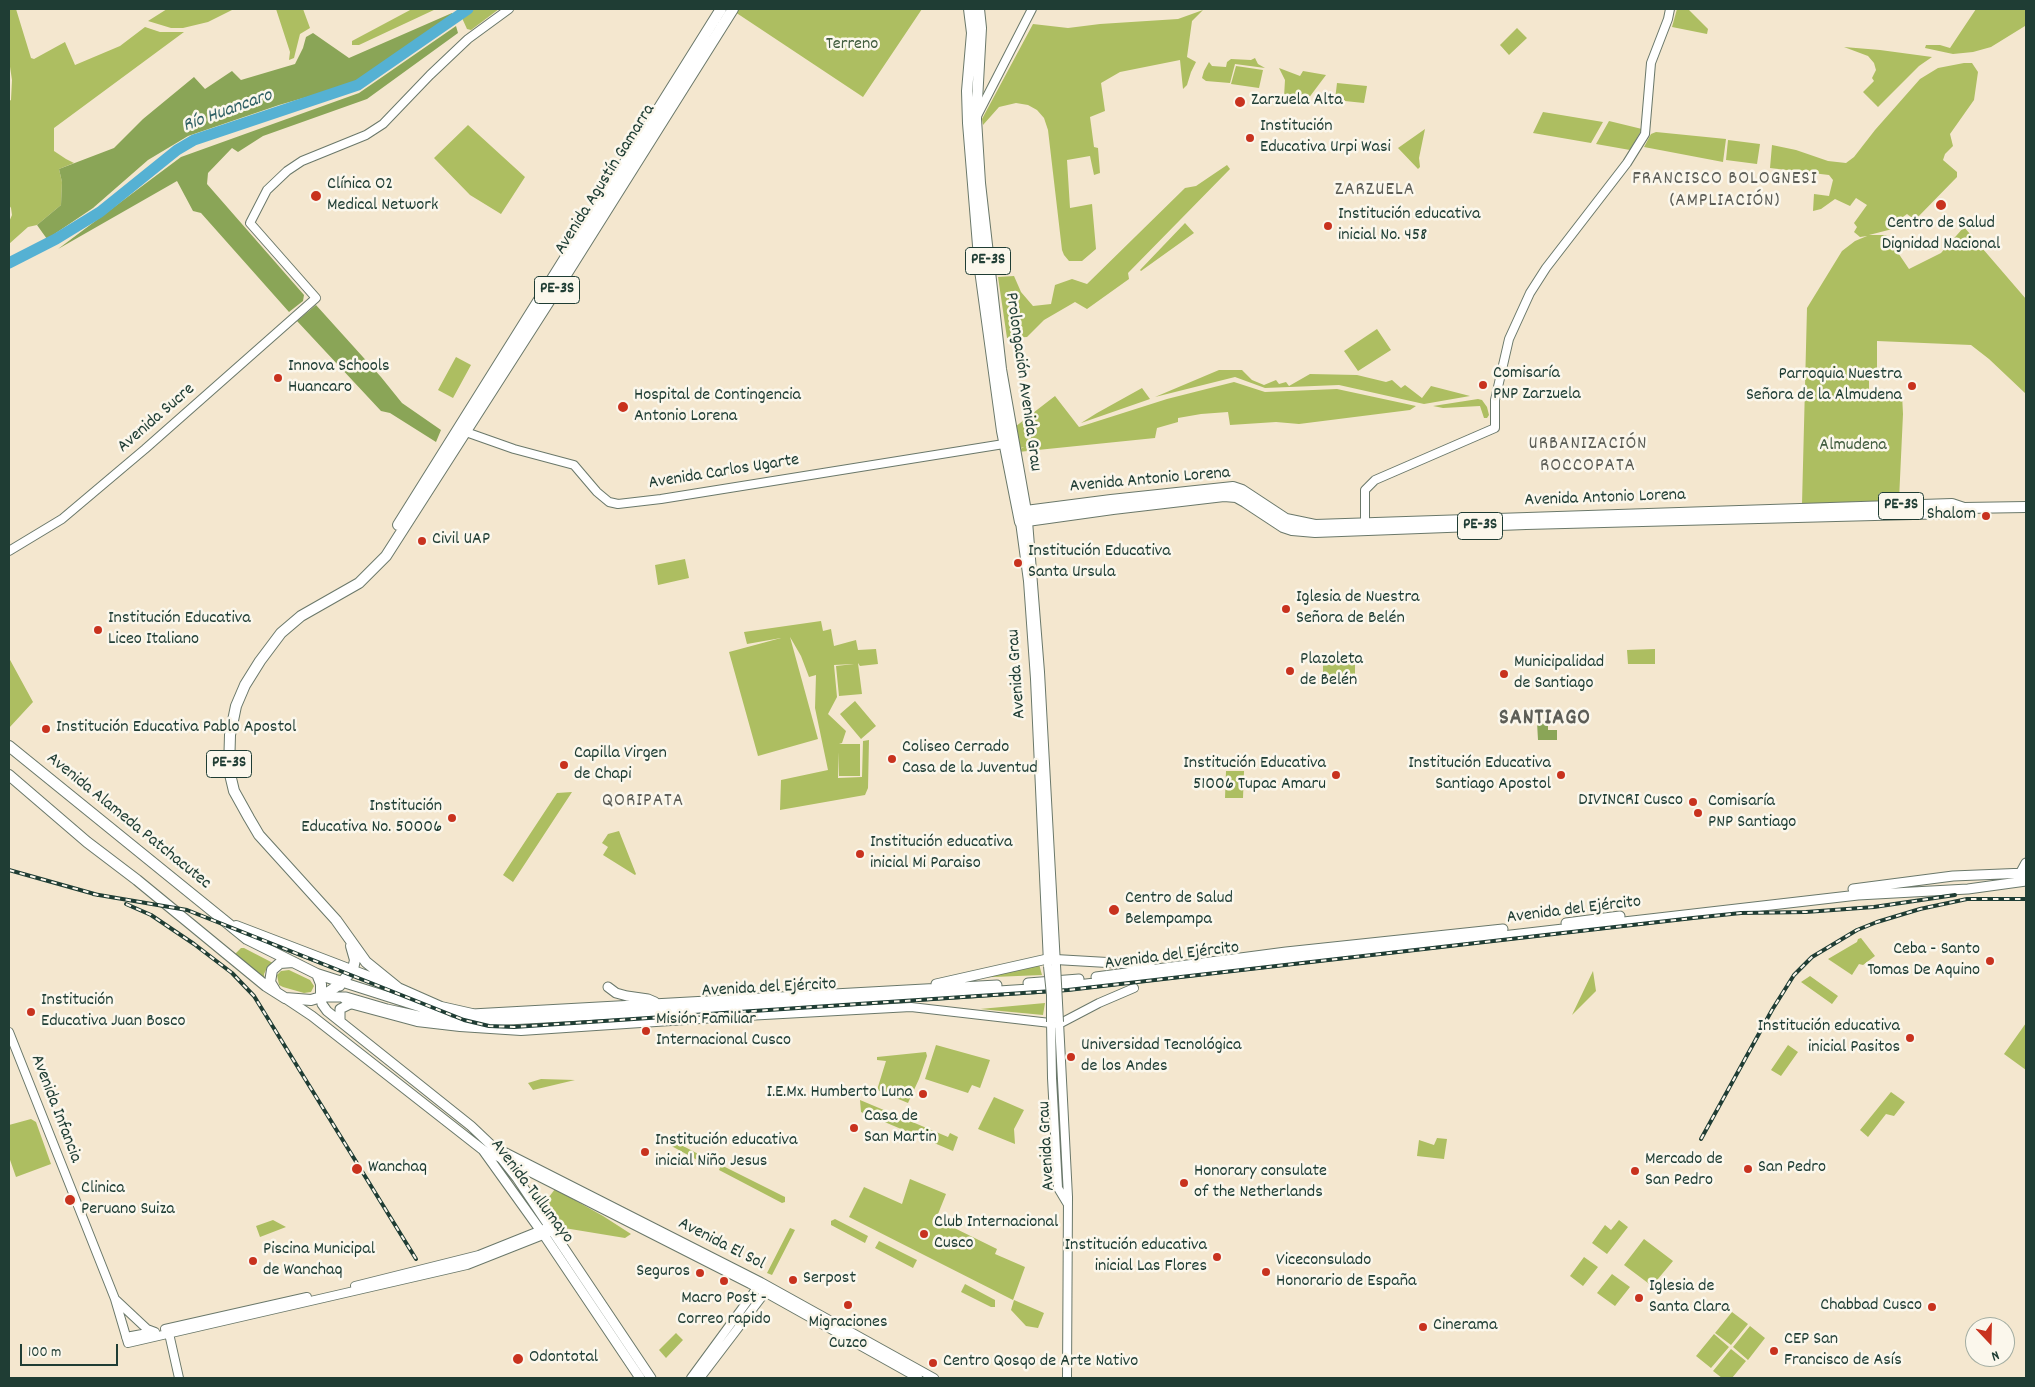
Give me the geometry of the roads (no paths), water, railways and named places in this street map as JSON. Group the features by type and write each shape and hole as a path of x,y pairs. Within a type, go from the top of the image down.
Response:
{"highway":[{"name":"Avenida Agustín Gamarra","path":"347,936 336,920 259,835 234,791 229,770 230,735 236,706 245,685 260,660 281,633 301,616 359,583 386,556 614,188 721,9"},
{"name":"Avenida Agustín Gamarra","path":"614,188 733,9"},
{"name":"Prolongación Avenida Grau","path":"969,9 972,33 967,91 972,121 980,270 992,371 1009,443 1023,516"},
{"name":"Prolongación Avenida Grau","path":"972,121 981,28 979,9"},
{"name":"Prolongación Avenida Grau","path":"1009,443 1015,501"},
{"name":"Avenida Antonio Lorena","path":"1023,516 1224,496 1236,497 1274,522 1292,530 1315,532 1365,526 1952,504 1964,508 2026,507"},
{"name":"Avenida Grau","path":"1015,501 1023,516"},
{"name":"Avenida Alameda Patchacutec","path":"9,746 255,944 294,962"},
{"name":"Avenida Tullumayo","path":"9,774 87,842 266,986 282,996"},
{"path":"228,923 353,969 441,1008 472,1014"},
{"name":"PE-3S","path":"347,936 354,954 353,969"},
{"path":"347,936 366,962 398,988"},
{"path":"321,999 322,984 317,974 294,962 280,963 271,972 270,982 282,996 311,1000 321,999 342,982 353,969"},
{"name":"Avenida del Ejército","path":"317,974 342,982"}],"main road":[{"path":"2024,877 2026,863"},
{"name":"Avenida del Ejército","path":"342,982 433,1011 472,1014 911,989 1062,983 1079,979 1277,954 1287,955 1312,950 1569,922 1587,922 1953,876 2024,877"},
{"name":"Avenida del Ejército","path":"321,999 340,996 452,1022 784,1005 1060,987 1839,897 1886,892 1961,890 2024,877"},
{"path":"911,989 1052,962 1170,967"},
{"path":"340,996 339,990 342,982"},
{"path":"608,987 616,993 648,999 657,1004"},
{"name":"Avenida Tullumayo","path":"282,996 312,1016 501,1158 517,1178 546,1232 640,1378"},
{"name":"Avenida Tullumayo","path":"321,999 323,1006 340,1021 471,1126 650,1378"},
{"path":"340,1021 340,1009 350,1004"},
{"path":"388,1015 411,1014"},
{"path":"517,1178 518,1172 527,1171"}],"street":[{"name":"Avenida Sucre","path":"9,551 62,519 152,443 316,298 250,224 267,190 287,171 302,161 366,135 383,124 430,75 468,40 509,9"},
{"path":"972,121 1032,9"},
{"path":"1365,526 1365,490 1375,480 1495,428 1495,400 1509,339 1530,293 1546,268 1627,163 1645,134 1651,63 1670,9"},
{"name":"Avenida Carlos Ugarte","path":"462,431 514,449 574,465 597,492 609,502 618,504 661,499 1009,443"},
{"name":"Avenida Grau","path":"1023,516 1040,672 1055,1023 1052,1078 1058,1188 1067,1203 1067,1378"},
{"path":"1055,1023 1134,988"},
{"path":"340,996 350,1004"},
{"name":"Avenida del Ejército","path":"350,1004 426,1023 521,1031 746,1016 911,1008 1055,1023"},
{"name":"Avenida Infancia","path":"9,1032 115,1299 127,1340"},
{"name":"Avenida El Sol","path":"487,1148 759,1285 918,1378"},
{"name":"Avenida El Sol","path":"501,1158 759,1285"},
{"path":"127,1340 358,1286 471,1257 515,1239 546,1232"},
{"path":"127,1340 467,1265 546,1232"},
{"path":"691,1378 759,1285"},
{"path":"700,1378 767,1290"},
{"name":"Avenida El Sol","path":"767,1290 934,1378"},
{"path":"115,1299 148,1329 155,1332"},
{"path":"169,1331 179,1378"}],"waterway":[{"name":"Río Huancaro","path":"9,263 56,239 100,212 177,150 194,140 358,85 468,9"}],"railway":[{"path":"9,870 98,895"},
{"path":"93,894 187,910 464,1020 489,1026 514,1027 1068,990 1693,918 1741,913 1806,912 1874,907 1955,895"},
{"path":"1701,1139 1772,1010 1794,975 1812,957 1857,930 1920,909 1967,899 2026,899"},
{"path":"126,904 151,915 194,944 232,973 254,996 416,1259"}],"place":[{"name":"Zarzuela Alta","path":"1240,102"},
{"name":"Institución Educativa Urpi Wasi","path":"1250,138"},
{"name":"Clínica O2 Medical Network","path":"316,196"},
{"name":"Centro de Salud Dignidad Nacional","path":"1941,205"},
{"name":"Institución educativa inicial No. 458","path":"1328,226"},
{"name":"Innova Schools Huancaro","path":"278,378"},
{"name":"Comisaría PNP Zarzuela","path":"1483,385"},
{"name":"Parroquia Nuestra Señora de la Almudena","path":"1912,386"},
{"name":"Hospital de Contingencia Antonio Lorena","path":"623,407"},
{"name":"Shalom","path":"1986,516"},
{"name":"Civil UAP","path":"422,541"},
{"name":"Institución Educativa Santa Ursula","path":"1018,563"},
{"name":"Iglesia de Nuestra Señora de Belén","path":"1286,609"},
{"name":"Institución Educativa Liceo Italiano","path":"98,630"},
{"name":"Plazoleta de Belén","path":"1290,671"},
{"name":"Municipalidad de Santiago","path":"1504,674"},
{"name":"Institución Educativa Pablo Apostol","path":"46,729"},
{"name":"Coliseo Cerrado Casa de la Juventud","path":"892,759"},
{"name":"Capilla Virgen de Chapi","path":"564,765"},
{"name":"Institución Educativa 51006 Tupac Amaru","path":"1336,775"},
{"name":"Institución Educativa Santiago Apostol","path":"1561,775"},
{"name":"DIVINCRI Cusco","path":"1693,802"},
{"name":"Comisaría PNP Santiago","path":"1698,813"},
{"name":"Institución Educativa No. 50006","path":"452,818"},
{"name":"Institución educativa inicial Mi Paraiso","path":"860,854"},
{"name":"Centro de Salud Belempampa","path":"1114,910"},
{"name":"Ceba - Santo Tomas De Aquino","path":"1990,961"},
{"name":"Institución Educativa Juan Bosco","path":"31,1012"},
{"name":"Misión Familiar Internacional Cusco","path":"646,1031"},
{"name":"Institución educativa inicial Pasitos","path":"1910,1038"},
{"name":"Universidad Tecnológica de los Andes","path":"1071,1057"},
{"name":"I.E.Mx. Humberto Luna","path":"923,1094"},
{"name":"Casa de San Martin","path":"854,1128"},
{"name":"Institución educativa inicial Niño Jesus","path":"645,1152"},
{"name":"Wanchaq","path":"357,1169"},
{"name":"San Pedro","path":"1748,1169"},
{"name":"Mercado de San Pedro","path":"1635,1171"},
{"name":"Honorary consulate of the Netherlands","path":"1184,1183"},
{"name":"Clinica Peruano Suiza","path":"70,1200"},
{"name":"Club Internacional Cusco","path":"924,1234"},
{"name":"Institución educativa inicial Las Flores","path":"1217,1257"},
{"name":"Piscina Municipal de Wanchaq","path":"253,1261"},
{"name":"Viceconsulado Honorario de España","path":"1266,1272"},
{"name":"Seguros","path":"700,1273"},
{"name":"Serpost","path":"793,1280"},
{"name":"Macro Post - Correo rapido","path":"724,1281"},
{"name":"Iglesia de Santa Clara","path":"1639,1298"},
{"name":"Migraciones Cuzco","path":"848,1305"},
{"name":"Chabbad Cusco","path":"1932,1307"},
{"name":"Cinerama","path":"1423,1327"},
{"name":"CEP San Francisco de Asís","path":"1774,1351"},
{"name":"Odontotal","path":"518,1359"},
{"name":"Centro Qosqo de Arte Nativo","path":"933,1363"}],"district":[{"name":"ZARZUELA","path":"1375,191"},
{"name":"FRANCISCO BOLOGNESI (AMPLIACIÓN)","path":"1725,191"},
{"name":"URBANIZACIÓN ROCCOPATA","path":"1588,456"},
{"name":"SANTIAGO","path":"1545,720"},
{"name":"QORIPATA","path":"643,802"}],"park label":[{"name":"Terreno","path":"852,46"},
{"name":"Almudena","path":"1853,447"}]}
